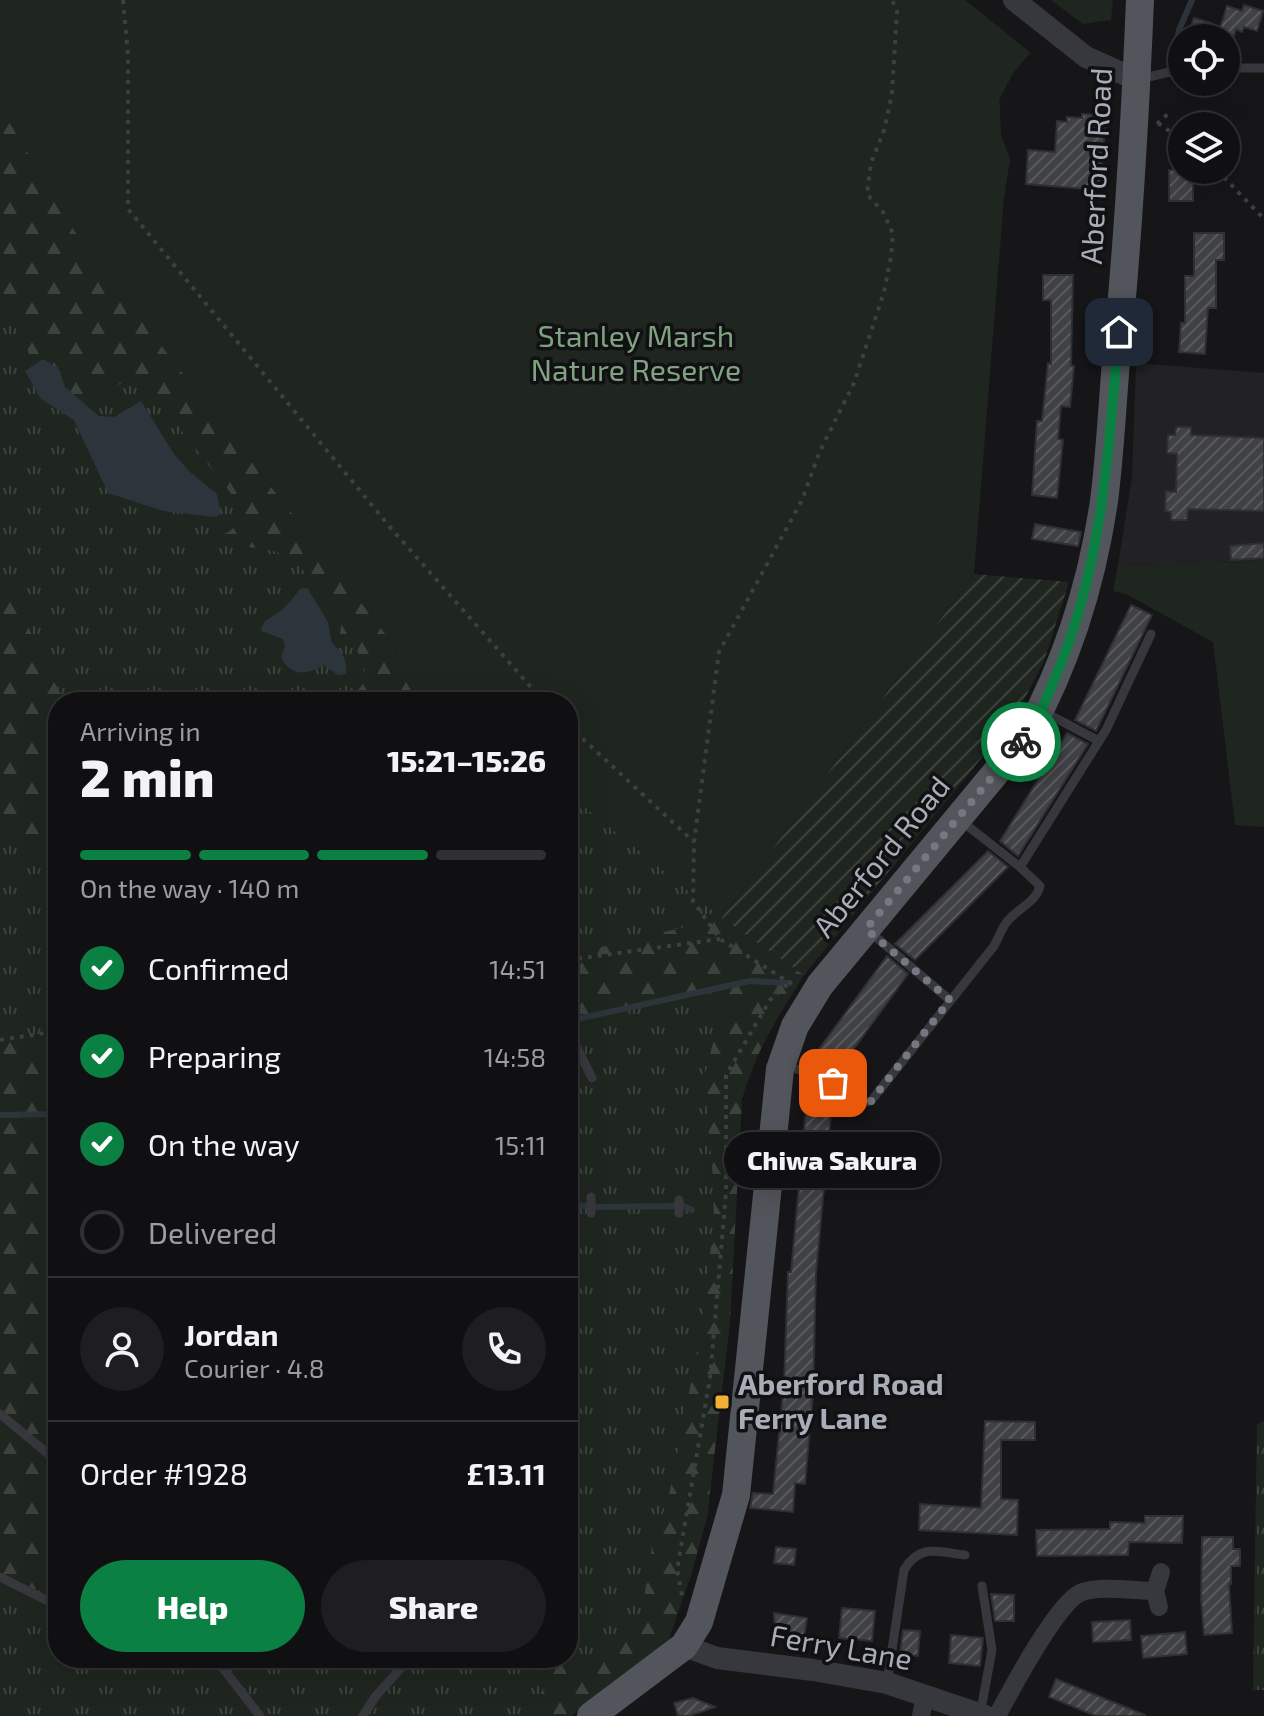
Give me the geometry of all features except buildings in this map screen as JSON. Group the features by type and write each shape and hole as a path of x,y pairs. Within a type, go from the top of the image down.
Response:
{"main road":[{"name":"Aberford Road","path":"692,1634 736,1495 780,1069 795,1026 816,992 866,929 1027,735 1071,642 1104,501 1125,271 1140,0"},
{"path":"591,1716 692,1634"}],"street":[{"path":"1014,0 1086,57 1137,80"},
{"path":"987,1716 1073,1598 1090,1590 1157,1599 1161,1572"},
{"name":"Ferry Lane","path":"692,1634 717,1658 887,1683 923,1705 987,1716"}],"lane":[{"path":"1240,68 1264,68"},
{"path":"1137,80 1168,72"},
{"path":"1020,867 1099,741 1151,634"},
{"path":"1041,710 1099,741"},
{"path":"793,1068 818,1076 867,1102 871,1101 994,946 1007,922 1040,890 1040,886 1020,867 958,818"},
{"path":"866,929 950,1000"},
{"path":"578,1051 592,1078"},
{"path":"591,1197 591,1213"},
{"path":"679,1200 679,1213"},
{"path":"0,1414 48,1454"},
{"path":"887,1683 904,1570 912,1556 922,1551 965,1555"},
{"path":"0,1577 48,1601"},
{"path":"982,1586 992,1650 987,1716"},
{"path":"223,1668 260,1716"},
{"path":"363,1716 401,1668"}],"path":[{"path":"123,0 128,54 128,209 389,526 535,692"},
{"path":"692,1634 677,1570 710,1378 726,1192 726,1075 770,1000 788,983 720,939 693,901 694,842 719,652 802,500 820,451 854,383 884,292 893,234 883,212 867,194 871,163 884,130 892,94 897,11 892,0"},
{"path":"1230,184 1264,219"},
{"path":"578,734 694,842"},
{"path":"578,959 720,939"},
{"path":"0,1040 48,1033"}],"shaded area":[{"path":"43,359 58,368 65,387 99,416 114,417 141,401 174,454 217,494 221,514 215,517 163,511 108,493 74,420 41,399 25,371"},
{"path":"1136,363 1264,373 1264,562 1118,565 1132,477"},
{"path":"307,588 327,621 332,643 344,657 346,674 338,675 323,665 311,671 294,671 281,657 285,646 283,639 261,631 266,621 285,607 300,589"}],"green space":[{"name":"Stanley Marsh Nature Reserve","path":"0,0 965,0 1030,53 1013,73 999,100 1001,136 1010,159 1004,197 443,690 354,692 364,682 365,676 357,649 340,633 340,619 334,607 310,595 306,575 296,562 264,549 225,545 191,535 218,536 229,532 241,515 237,501 144,383 134,379 110,390 96,400 80,421 56,403 0,299"},
{"name":"Stanley Marsh Nature Reserve","path":"0,0 965,0 1030,53 1013,73 999,100 1001,136 1010,159 1004,197 974,574 722,918 578,801 578,692 444,692 407,662 83,245 0,107"},
{"path":"1051,0 1113,0 1111,20 1083,24"},
{"path":"0,107 407,662 444,692 48,692 48,1668 578,1668 578,801 722,918 804,975 760,1050 742,1099 730,1321 707,1517 666,1647 571,1716 0,1716"},
{"path":"1264,562 1264,827 1235,825 1213,642 1126,594 1113,591 1118,565"},
{"path":"974,574 1069,582 1044,661 1015,717 804,975 722,918"},
{"path":"0,579 48,663 60,692 48,692 48,852 0,839"},
{"path":"722,918 804,975 760,1050 742,1099 730,1321 707,1517 666,1647 571,1716 530,1716 546,1683 558,1668 578,1668 578,1658 602,1653 634,1638 643,1607 649,1560 670,1490 701,1331 714,1220 704,1078 727,988 578,1019 578,953"},
{"path":"48,1035 48,1594 0,1575 0,1038"},
{"path":"1264,1421 1264,1690 1253,1690 1257,1424"}],"waterway":[{"path":"1182,24 1192,0"},
{"path":"578,1019 750,981 788,983"},
{"path":"0,1115 48,1114"},
{"path":"578,1205 684,1206 692,1210"}],"way so far":[{"path":"833,1083 867,1102 871,1101 950,1000 866,929 1021,742"}],"place":[{"name":"Chiwa Sakura","path":"833,1083"},
{"name":"Aberford Road Ferry Lane","path":"722,1402"}],"route":[{"path":"1021,742 1049,694 1071,642 1089,575 1104,501 1119,332"}]}
